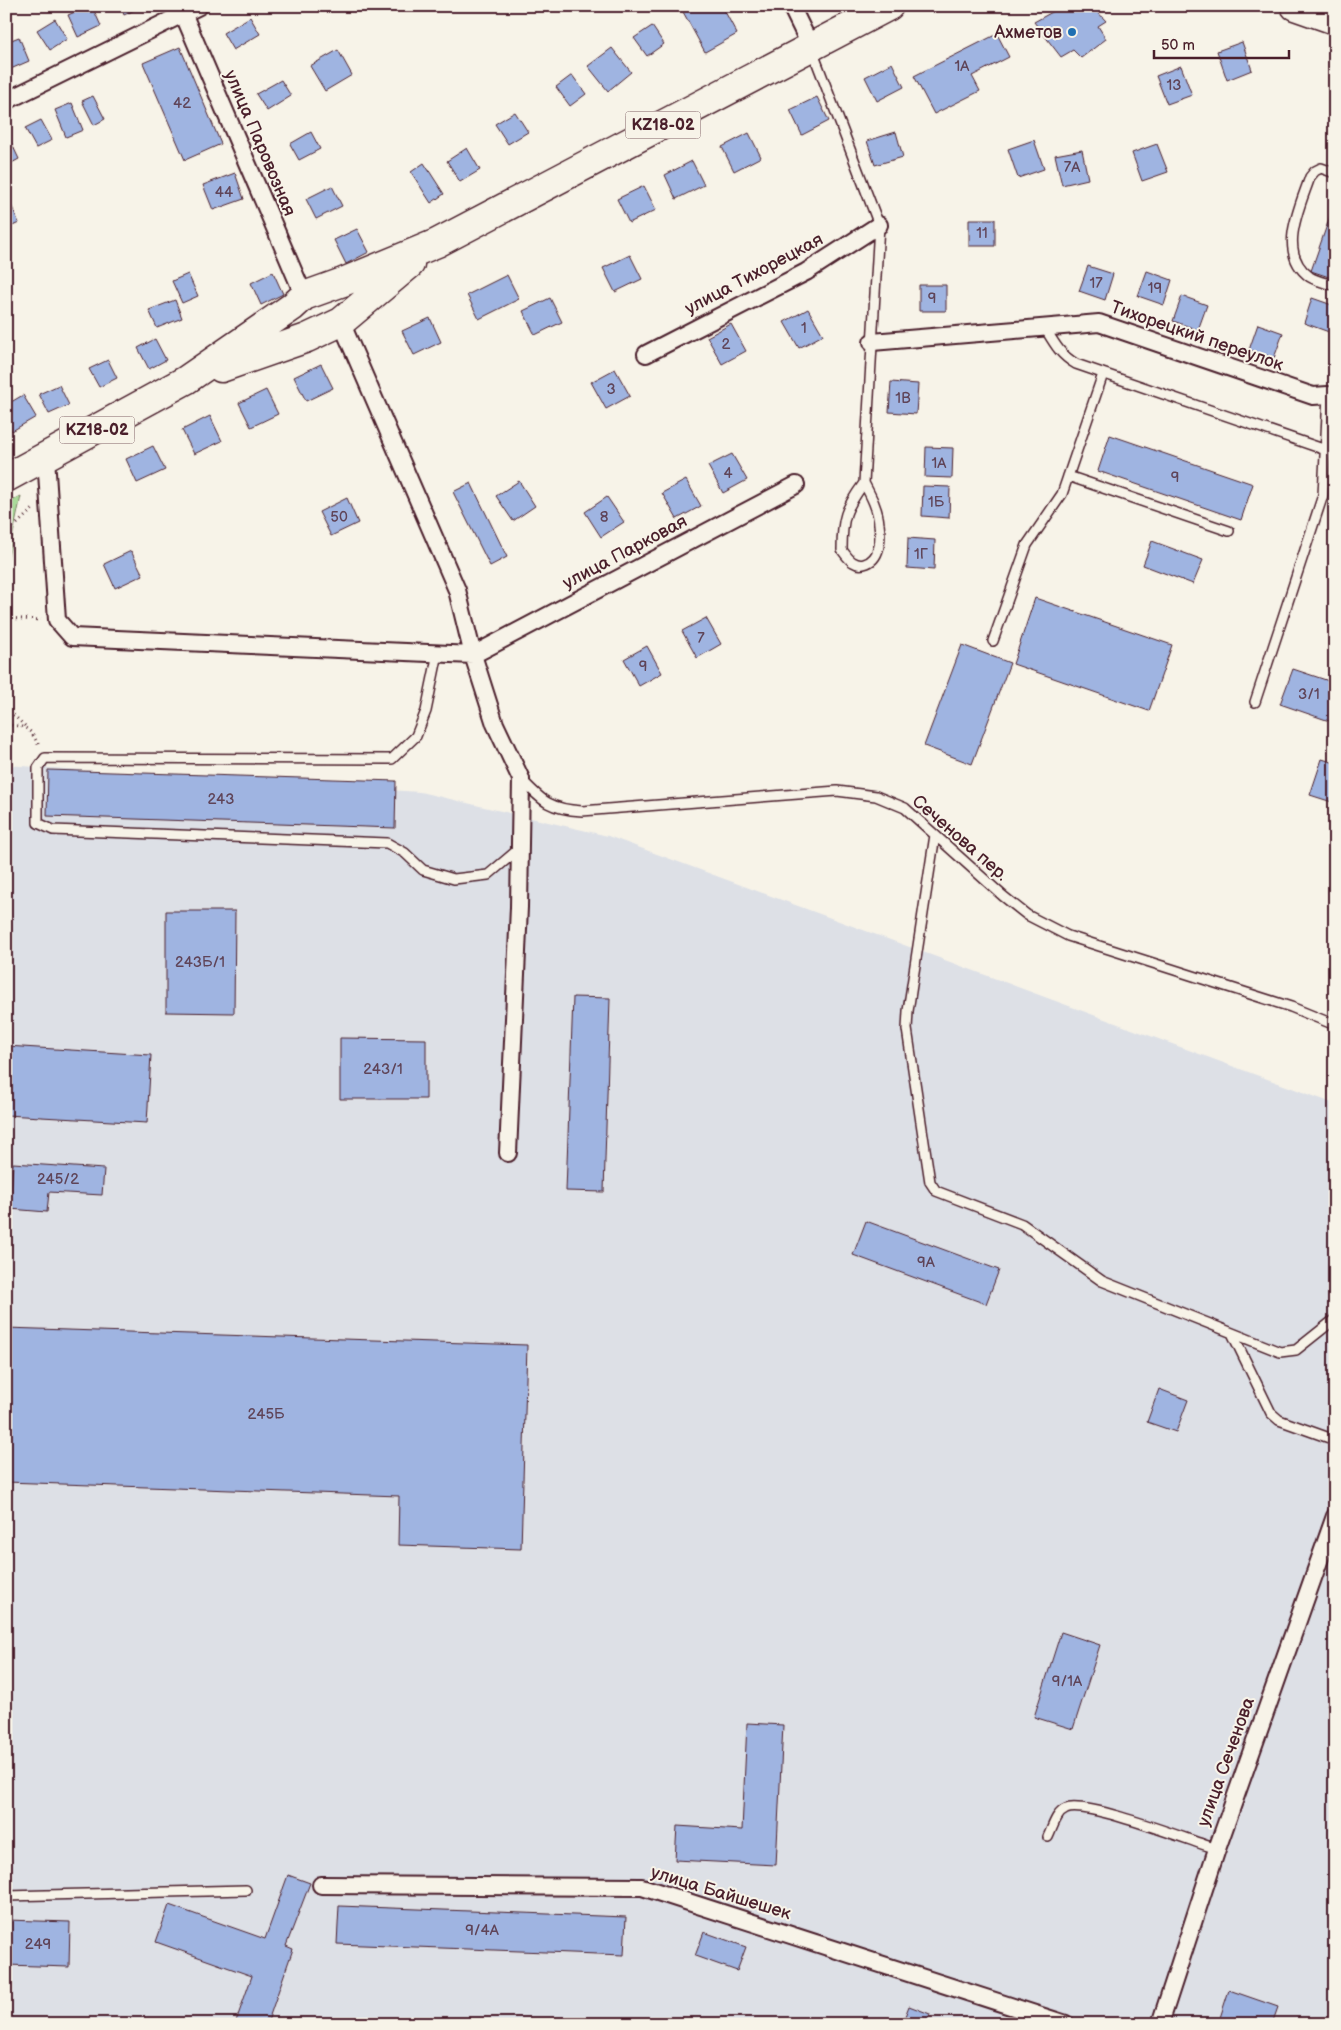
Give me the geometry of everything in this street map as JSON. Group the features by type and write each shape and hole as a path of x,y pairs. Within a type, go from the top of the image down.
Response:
{"highway":[{"name":"KZ18-02","path":"6,478 46,458 186,380 298,302 437,243 889,6"},
{"path":"1296,6 1335,20"},
{"name":"KZ18-02","path":"186,380 308,338 348,315 437,243"},
{"path":"343,282 353,293 348,315"},
{"path":"298,302 296,322 308,338"}],"street":[{"path":"6,101 182,10 200,6"},
{"path":"791,6 811,47"},
{"name":"улица Паровозная","path":"182,10 298,302"},
{"name":"улица Тихорецкая","path":"646,354 806,272 879,225"},
{"path":"348,315 456,590 473,655 495,724 522,779 508,1153"},
{"name":"Тихорецкий переулок","path":"872,342 1099,323 1313,396 1331,392"},
{"path":"46,458 57,620 72,637 473,655"},
{"name":"улица Парковая","path":"473,655 796,485"},
{"name":"улица Сеченова","path":"1160,2024 1217,1849 1335,1516"},
{"name":"улица Байшешек","path":"321,1885 642,1887 1066,2024"}],"lane":[{"path":"811,47 879,225 864,483 876,508 879,524 879,545 876,557 861,565 852,562 842,550 842,526 851,501 864,483"},
{"path":"1335,173 1321,168 1310,177 1293,226 1292,238 1297,263 1310,277 1335,286"},
{"path":"1045,328 1056,348 1065,358 1076,364 1326,450"},
{"path":"993,641 1027,545 1062,494 1103,374"},
{"path":"1255,702 1323,495 1331,392"},
{"path":"1068,476 1230,531"},
{"path":"438,653 426,711 416,736 392,759 45,758 38,768 38,823 53,830 387,844 405,853 423,870 454,879 488,875 520,848"},
{"name":"Сеченова пер.","path":"522,779 539,798 561,810 582,811 837,791 876,796 905,808 1003,896 1027,915 1068,936 1291,1007 1335,1025"},
{"path":"935,835 908,1011 907,1029 930,1182 936,1190 1022,1224 1102,1281 1280,1352 1296,1350 1335,1319"},
{"path":"1232,1333 1271,1412 1279,1420 1335,1440"},
{"path":"1048,1837 1059,1813 1068,1808 1086,1808 1217,1849"},
{"path":"6,1896 246,1890"}],"path":[{"path":"6,534 48,495"},
{"path":"6,618 57,620"},
{"path":"6,708 32,732 45,758"},
{"path":"6,725 24,726"}],"shaded area":[{"path":"6,765 420,792 608,836 1335,1104 1335,2024 6,2024"}],"green space":[{"path":"21,496 6,567 6,504"}],"building":[{"path":"92,6 101,26 78,37 68,15"},
{"path":"121,6 143,6 124,15"},
{"path":"689,6 722,6 737,34 705,52 682,10"},
{"name":"Ахметов","path":"1063,6 1092,6 1106,21 1098,26 1106,39 1081,58 1073,50 1061,57 1034,22"},
{"path":"250,17 260,34 233,50 223,33"},
{"path":"55,19 67,39 50,50 37,30"},
{"path":"652,26 664,44 647,56 634,38"},
{"path":"997,34 1009,57 972,76 980,91 934,114 914,76"},
{"path":"19,37 29,61 6,71 6,42"},
{"path":"1242,42 1252,70 1227,80 1217,51"},
{"path":"180,47 221,144 185,160 143,63"},
{"path":"612,48 631,72 608,91 588,66"},
{"path":"338,50 352,75 325,91 310,66"},
{"path":"892,63 904,87 877,101 865,77"},
{"path":"1181,66 1192,95 1167,104 1156,76"},
{"path":"572,75 586,94 570,106 556,87"},
{"path":"281,80 291,96 267,111 256,94"},
{"path":"93,96 105,119 94,125 82,101"},
{"path":"817,97 829,121 802,135 790,110"},
{"path":"72,103 83,130 66,137 55,110"},
{"path":"515,112 528,132 508,144 495,124"},
{"path":"41,120 52,140 36,148 25,128"},
{"path":"311,132 320,149 299,160 290,144"},
{"path":"896,132 903,157 875,165 867,141"},
{"path":"749,133 761,157 734,171 722,147"},
{"path":"9,138 19,159 6,166 6,139"},
{"path":"1034,140 1044,169 1018,178 1008,149"},
{"path":"1157,144 1168,172 1142,181 1132,153"},
{"path":"467,148 480,170 460,182 447,161"},
{"path":"1082,150 1088,179 1062,185 1055,155"},
{"path":"692,161 704,185 676,199 665,175"},
{"path":"424,163 444,194 431,203 411,172"},
{"path":"235,173 244,199 213,210 203,185"},
{"path":"332,186 342,206 316,219 306,199"},
{"path":"644,186 656,210 629,223 617,199"},
{"path":"9,200 19,223 6,229 6,201"},
{"path":"1335,202 1335,279 1311,271"},
{"path":"969,219 995,219 995,246 969,246"},
{"path":"357,229 369,252 346,264 334,240"},
{"path":"630,255 642,279 615,292 603,268"},
{"path":"1088,266 1113,274 1105,300 1079,291"},
{"path":"1147,271 1172,280 1164,305 1138,296"},
{"path":"273,272 283,294 261,305 251,283"},
{"path":"188,274 198,296 182,303 172,281"},
{"path":"507,275 519,299 479,319 467,295"},
{"path":"919,285 946,285 946,311 919,311"},
{"path":"1182,296 1207,305 1198,330 1173,321"},
{"path":"550,298 562,322 535,335 523,311"},
{"path":"1312,298 1335,306 1335,316 1329,332 1304,323"},
{"path":"175,300 182,318 157,328 149,310"},
{"path":"808,309 823,335 799,348 784,322"},
{"path":"430,318 441,342 414,355 402,331"},
{"path":"731,324 746,351 722,364 707,337"},
{"path":"1258,324 1283,333 1274,358 1249,350"},
{"path":"155,339 166,360 149,369 138,348"},
{"path":"108,360 117,378 99,387 89,369"},
{"path":"321,364 333,388 306,401 294,377"},
{"path":"615,369 630,396 606,409 591,382"},
{"path":"891,382 918,384 916,414 889,412"},
{"path":"59,385 69,405 49,414 39,394"},
{"path":"266,390 278,414 251,427 239,403"},
{"path":"23,395 36,417 12,431 6,421 6,405"},
{"path":"210,416 222,441 194,454 182,430"},
{"path":"1110,435 1253,484 1241,520 1098,471"},
{"path":"153,446 165,470 137,483 126,459"},
{"path":"926,447 953,448 952,478 925,477"},
{"path":"732,454 747,480 723,493 708,466"},
{"path":"686,480 701,506 677,519 662,493"},
{"path":"519,481 535,506 513,521 496,496"},
{"path":"471,483 507,557 490,566 453,492"},
{"path":"923,486 950,487 949,518 922,516"},
{"path":"607,497 624,522 601,537 585,512"},
{"path":"347,498 358,523 331,536 319,512"},
{"path":"908,538 935,540 934,570 907,568"},
{"path":"1152,541 1203,560 1193,584 1143,565"},
{"path":"131,551 143,575 115,588 104,564"},
{"path":"1035,598 1172,645 1149,711 1013,664"},
{"path":"706,618 721,644 697,658 682,631"},
{"path":"962,645 1010,663 972,764 924,746"},
{"path":"647,646 662,673 639,686 624,659"},
{"path":"1293,669 1335,683 1335,723 1280,704"},
{"path":"1322,759 1335,763 1335,803 1310,795"},
{"path":"48,770 396,781 395,828 47,816"},
{"path":"166,911 235,911 234,1013 166,1012"},
{"path":"573,997 610,998 604,1192 566,1191"},
{"path":"340,1038 426,1039 426,1099 340,1099"},
{"path":"6,1046 151,1055 147,1123 6,1115"},
{"path":"13,1163 104,1169 102,1195 49,1192 47,1212 10,1209"},
{"path":"866,1221 999,1270 986,1304 853,1255"},
{"path":"6,1328 527,1345 521,1549 398,1545 399,1496 6,1482"},
{"path":"1159,1389 1188,1400 1176,1432 1147,1422"},
{"path":"1061,1632 1100,1645 1073,1729 1034,1717"},
{"path":"1335,1685 1335,1708 1327,1705"},
{"path":"747,1723 783,1725 776,1865 675,1860 677,1826 742,1830"},
{"path":"288,1875 310,1883 286,1946 293,1949 267,2024 235,2024 252,1976 156,1942 169,1905 265,1939"},
{"path":"339,1906 626,1917 624,1955 337,1944"},
{"path":"6,1920 70,1922 69,1967 6,1965"},
{"path":"704,1932 746,1947 737,1971 695,1956"},
{"path":"1229,1990 1278,2007 1272,2024 1218,2024"},
{"path":"909,2006 930,2014 926,2024 902,2024"}],"place":[{"name":"Ахметов","path":"1072,32"}]}
